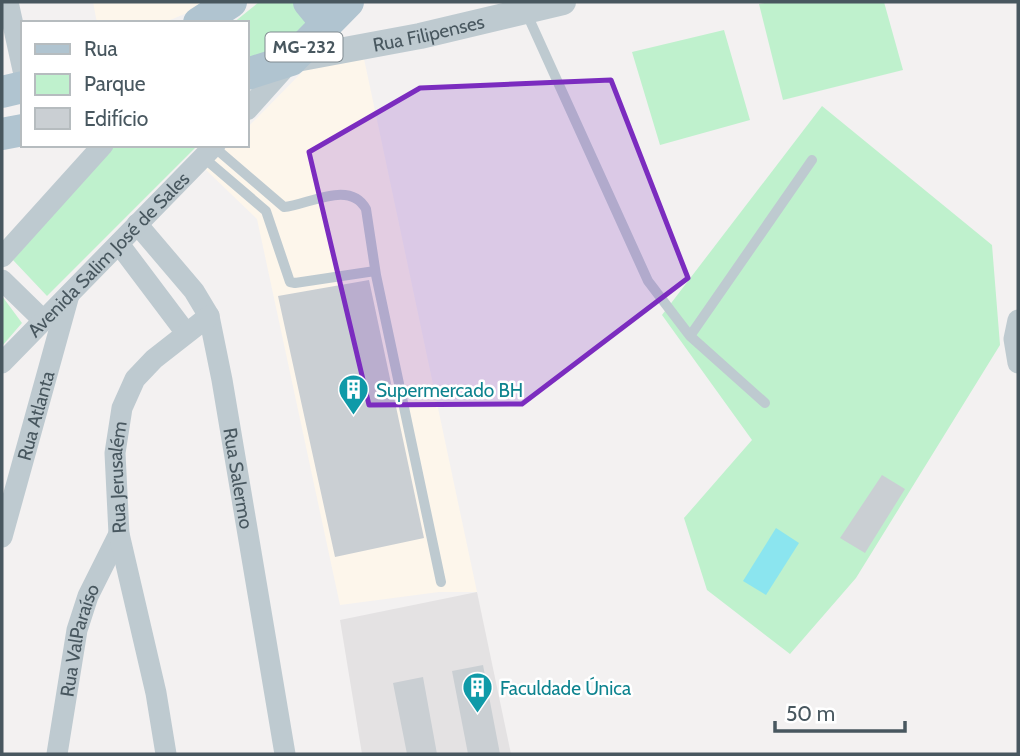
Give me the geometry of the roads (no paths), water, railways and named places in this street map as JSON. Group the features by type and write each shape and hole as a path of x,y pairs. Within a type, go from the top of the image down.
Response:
{"main road":[{"path":"202,21 231,2"},
{"name":"MG-232","path":"248,74 291,60 328,9"},
{"path":"2,92 21,87"},
{"path":"2,134 21,130"}],"street":[{"path":"8,2 21,61"},
{"name":"Rua Filipenses","path":"291,60 420,36 563,2"},
{"path":"248,109 291,60"},
{"path":"2,257 101,147"},
{"name":"Avenida Salim José de Sales","path":"2,363 211,150"},
{"name":"Rua Salermo","path":"137,224 194,291 209,316 285,754"},
{"path":"119,244 186,333"},
{"path":"2,280 43,320"},
{"name":"Rua Atlanta","path":"2,537 69,293"},
{"name":"Rua Jerusalém","path":"166,754 156,693 119,534 115,453 122,408 135,379 154,359 209,316"},
{"path":"1017,359 1014,339 1018,320"},
{"name":"Rua ValParaíso","path":"57,754 77,630 88,596 119,534"}],"lane":[{"path":"526,12 648,281 690,336 765,403"},
{"path":"211,150 266,211 290,282 376,271"},
{"path":"211,150 284,206 345,195 362,202 366,209 376,271 441,582"},
{"path":"690,336 812,160"}],"water":[{"path":"776,528 799,543 766,595 743,581"}],"place":[{"name":"Supermercado BH","path":"353,417"},
{"name":"Faculdade Única","path":"477,715"}]}
